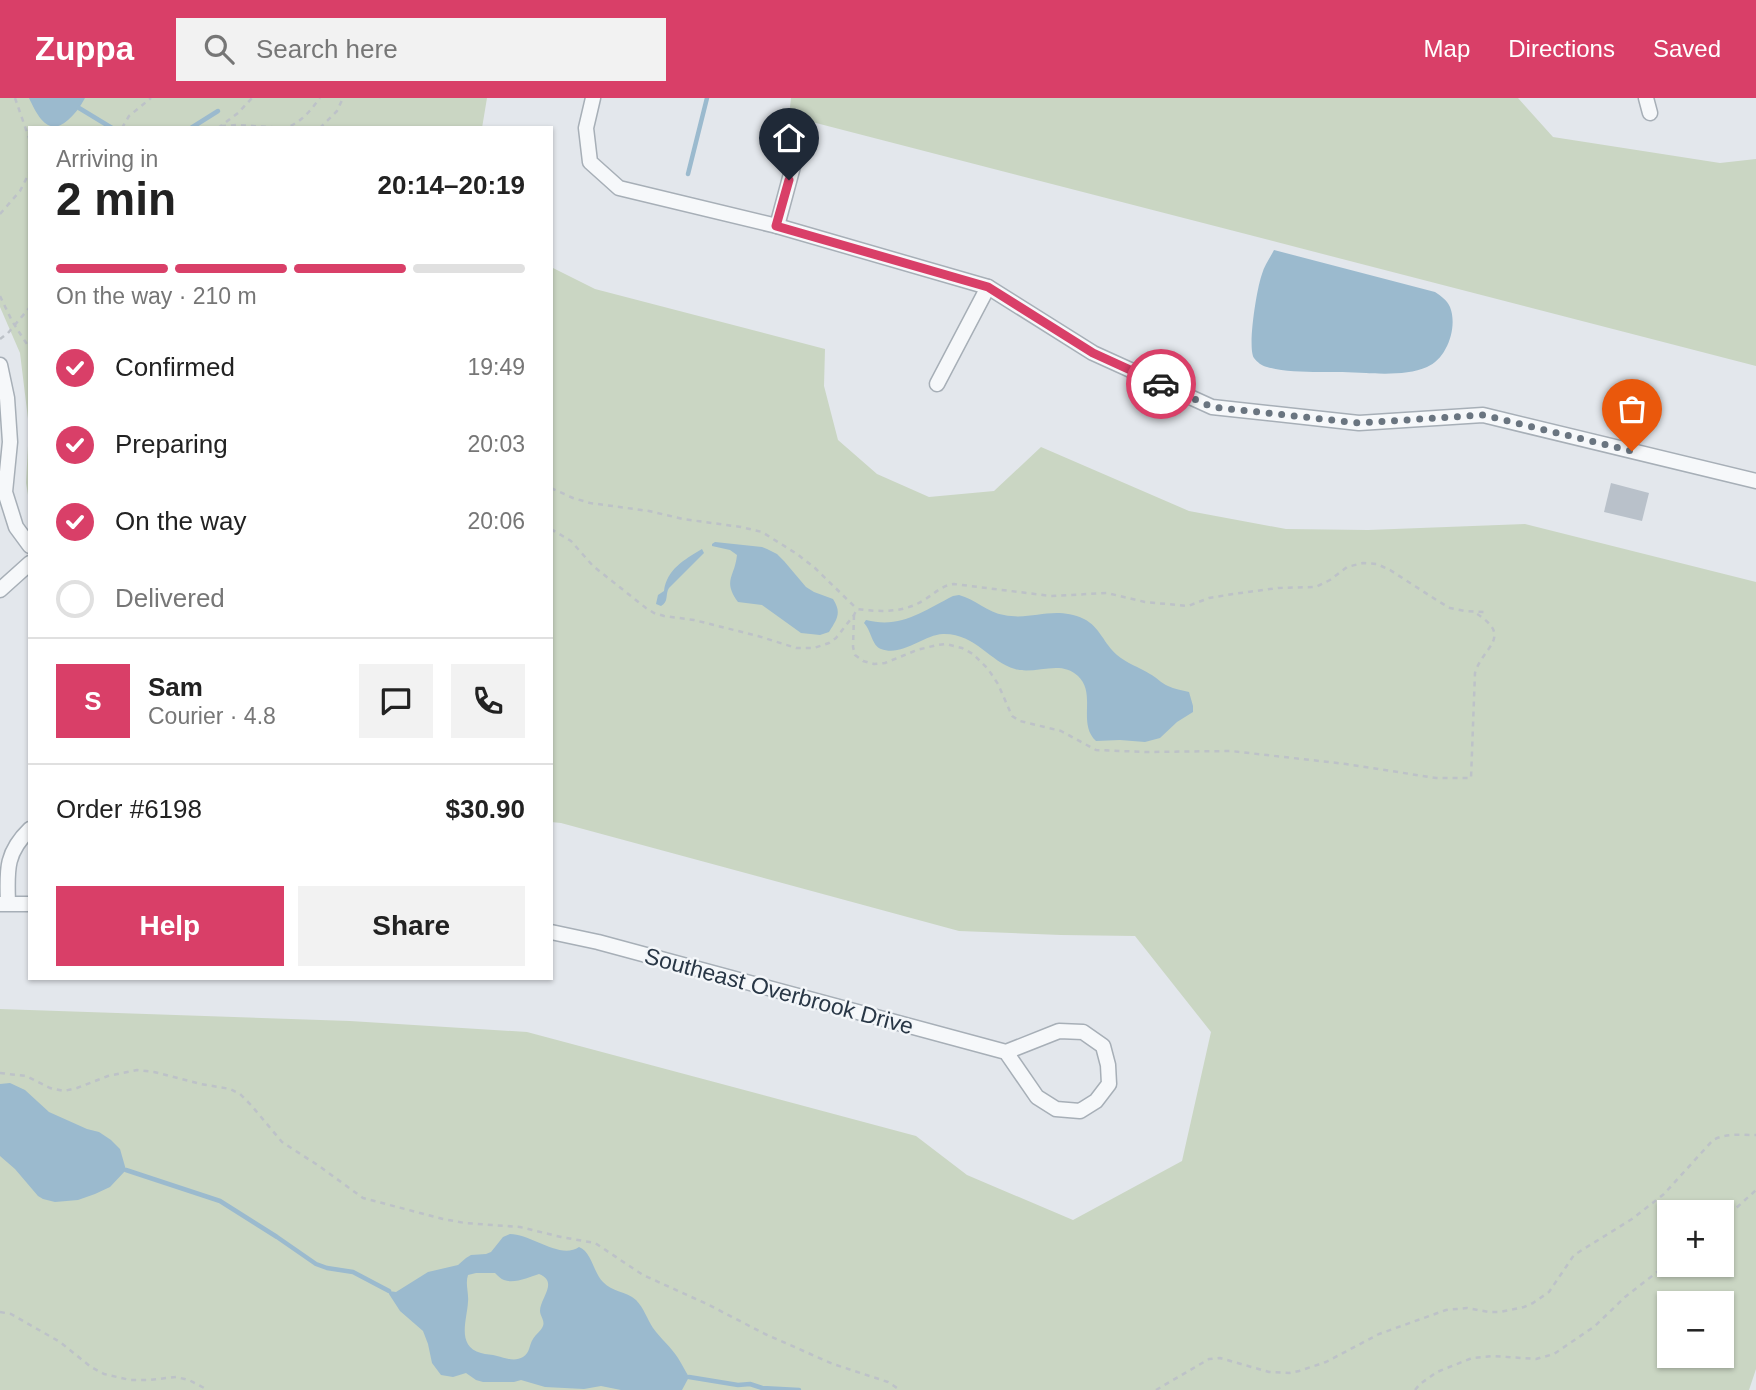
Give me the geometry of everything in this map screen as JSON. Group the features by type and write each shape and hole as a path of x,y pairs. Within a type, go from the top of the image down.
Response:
{"street":[{"path":"593,98 586,128 590,162 619,188 776,226 988,287 1093,353 1212,407 1359,423 1483,415 1756,481"},
{"path":"1646,98 1650,113"},
{"path":"776,226 802,133"},
{"path":"937,384 988,287"},
{"path":"0,365 7,398 10,442 5,492 16,527 28,544"},
{"path":"0,590 28,565"},
{"path":"28,831 18,840 10,858 4,904 28,904"},
{"name":"Southeast Overbrook Drive","path":"553,932 598,942 1006,1052"},
{"path":"1059,1031 1083,1032 1103,1046 1109,1083 1096,1101 1080,1111 1056,1109 1037,1097 1006,1052 1059,1031"}],"path":[{"path":"15,98 28,135"},
{"path":"123,126 129,116 151,98"},
{"path":"221,126 252,98"},
{"path":"290,126 299,122 320,98"},
{"path":"322,126 337,111 343,98"},
{"path":"224,126 258,126"},
{"path":"0,214 20,191 28,175"},
{"path":"0,296 28,346"},
{"path":"0,339 28,309"},
{"path":"553,489 590,503 762,532 815,568 858,609 904,609 924,601 948,584 960,583 1051,596 1107,593 1145,602 1188,606 1209,598 1233,594 1278,588 1316,587 1347,567 1363,563 1377,564 1390,570 1445,606 1486,612"},
{"path":"553,530 571,541 599,571 657,614 694,620 805,649 821,647 836,638 858,609"},
{"path":"854,615 853,648 863,661 885,663 937,645 962,648 973,654 988,669 1012,716 1020,721 1061,731 1096,750 1231,751 1346,764 1436,778 1471,778 1475,673 1495,638 1491,627 1473,612"},
{"path":"0,1073 26,1076 55,1090 64,1091 108,1076 137,1070 230,1088 251,1105 282,1142 363,1198 443,1219 514,1226 595,1243 643,1275 765,1334 818,1358 888,1382 901,1390"},
{"path":"1157,1390 1209,1359 1220,1358 1269,1371 1289,1373 1318,1365 1389,1329 1446,1310 1468,1308 1500,1312 1534,1303 1549,1292 1574,1255 1632,1219 1664,1194 1713,1140 1727,1135 1756,1135"},
{"path":"1734,1210 1756,1191"},
{"path":"1415,1390 1437,1372 1472,1358 1493,1356 1536,1359 1554,1354 1595,1326 1625,1297 1657,1272"},
{"path":"0,1312 11,1314 60,1342 104,1374 130,1380 176,1377 208,1390"}],"green space":[{"path":"0,98 487,98 482,126 28,126 28,419 20,353 0,307"},
{"path":"791,98 1518,98 1553,137 1720,163 1756,159 1756,366 789,116"},
{"path":"553,268 595,289 825,349 824,386 838,440 877,474 929,497 994,491 1041,447 1189,511 1286,529 1368,530 1525,524 1756,582 1756,1369 1749,1390 0,1390 0,1009 350,1021 527,1032 916,1136 967,1175 1073,1220 1182,1161 1211,1032 1135,936 959,931 553,822"},
{"path":"28,446 28,495 26,483"}],"water":[{"path":"29,98 85,98 71,118 58,126 44,122"},
{"path":"1274,250 1435,292 1447,302 1452,315 1452,333 1445,350 1427,367 1395,373 1292,371 1261,365 1252,352 1254,317 1262,274"},
{"path":"715,542 762,547 777,554 806,587 833,599 837,616 829,632 820,635 801,633 762,605 738,602 730,583 737,555 730,550 712,546"},
{"path":"702,549 704,553 669,588 663,604 656,604 658,595 664,591 673,571"},
{"path":"959,595 992,612 1004,615 1062,613 1084,619 1094,626 1121,658 1165,685 1189,692 1193,712 1160,738 1145,742 1096,741 1088,726 1086,691 1078,676 1071,671 1056,668 1015,669 973,643 954,635 935,635 905,648 889,651 876,645 864,623 866,620 901,620"},
{"path":"10,1083 25,1090 49,1112 99,1132 111,1140 120,1149 126,1170 110,1187 78,1200 55,1202 38,1196 0,1156 0,1084"},
{"path":"518,1235 554,1249 571,1250 579,1247 583,1250 603,1282 636,1300 653,1328 675,1354 689,1377 682,1390 621,1390 601,1386 584,1389 545,1387 521,1380 483,1382 466,1373 453,1377 441,1375 432,1363 423,1331 400,1311 389,1291 396,1292 428,1272 458,1265 471,1255 491,1252 503,1237","holes":["495,1273 508,1281 522,1280 539,1274 548,1281 540,1311 543,1326 527,1353 517,1359 473,1350 466,1339 468,1275"]}],"building":[{"path":"1611,483 1649,493 1642,521 1604,512"}],"waterway":[{"path":"688,174 707,98"},
{"path":"79,108 109,126"},
{"path":"194,126 218,111"},
{"path":"126,1170 220,1201 316,1264 353,1272 389,1291"},
{"path":"689,1377 738,1385 750,1384 762,1388 799,1390"}],"way so far":[{"path":"1161,384 1212,407 1359,423 1483,415 1632,451"}],"route":[{"path":"789,180 776,226 988,287 1093,353 1161,384"}]}
